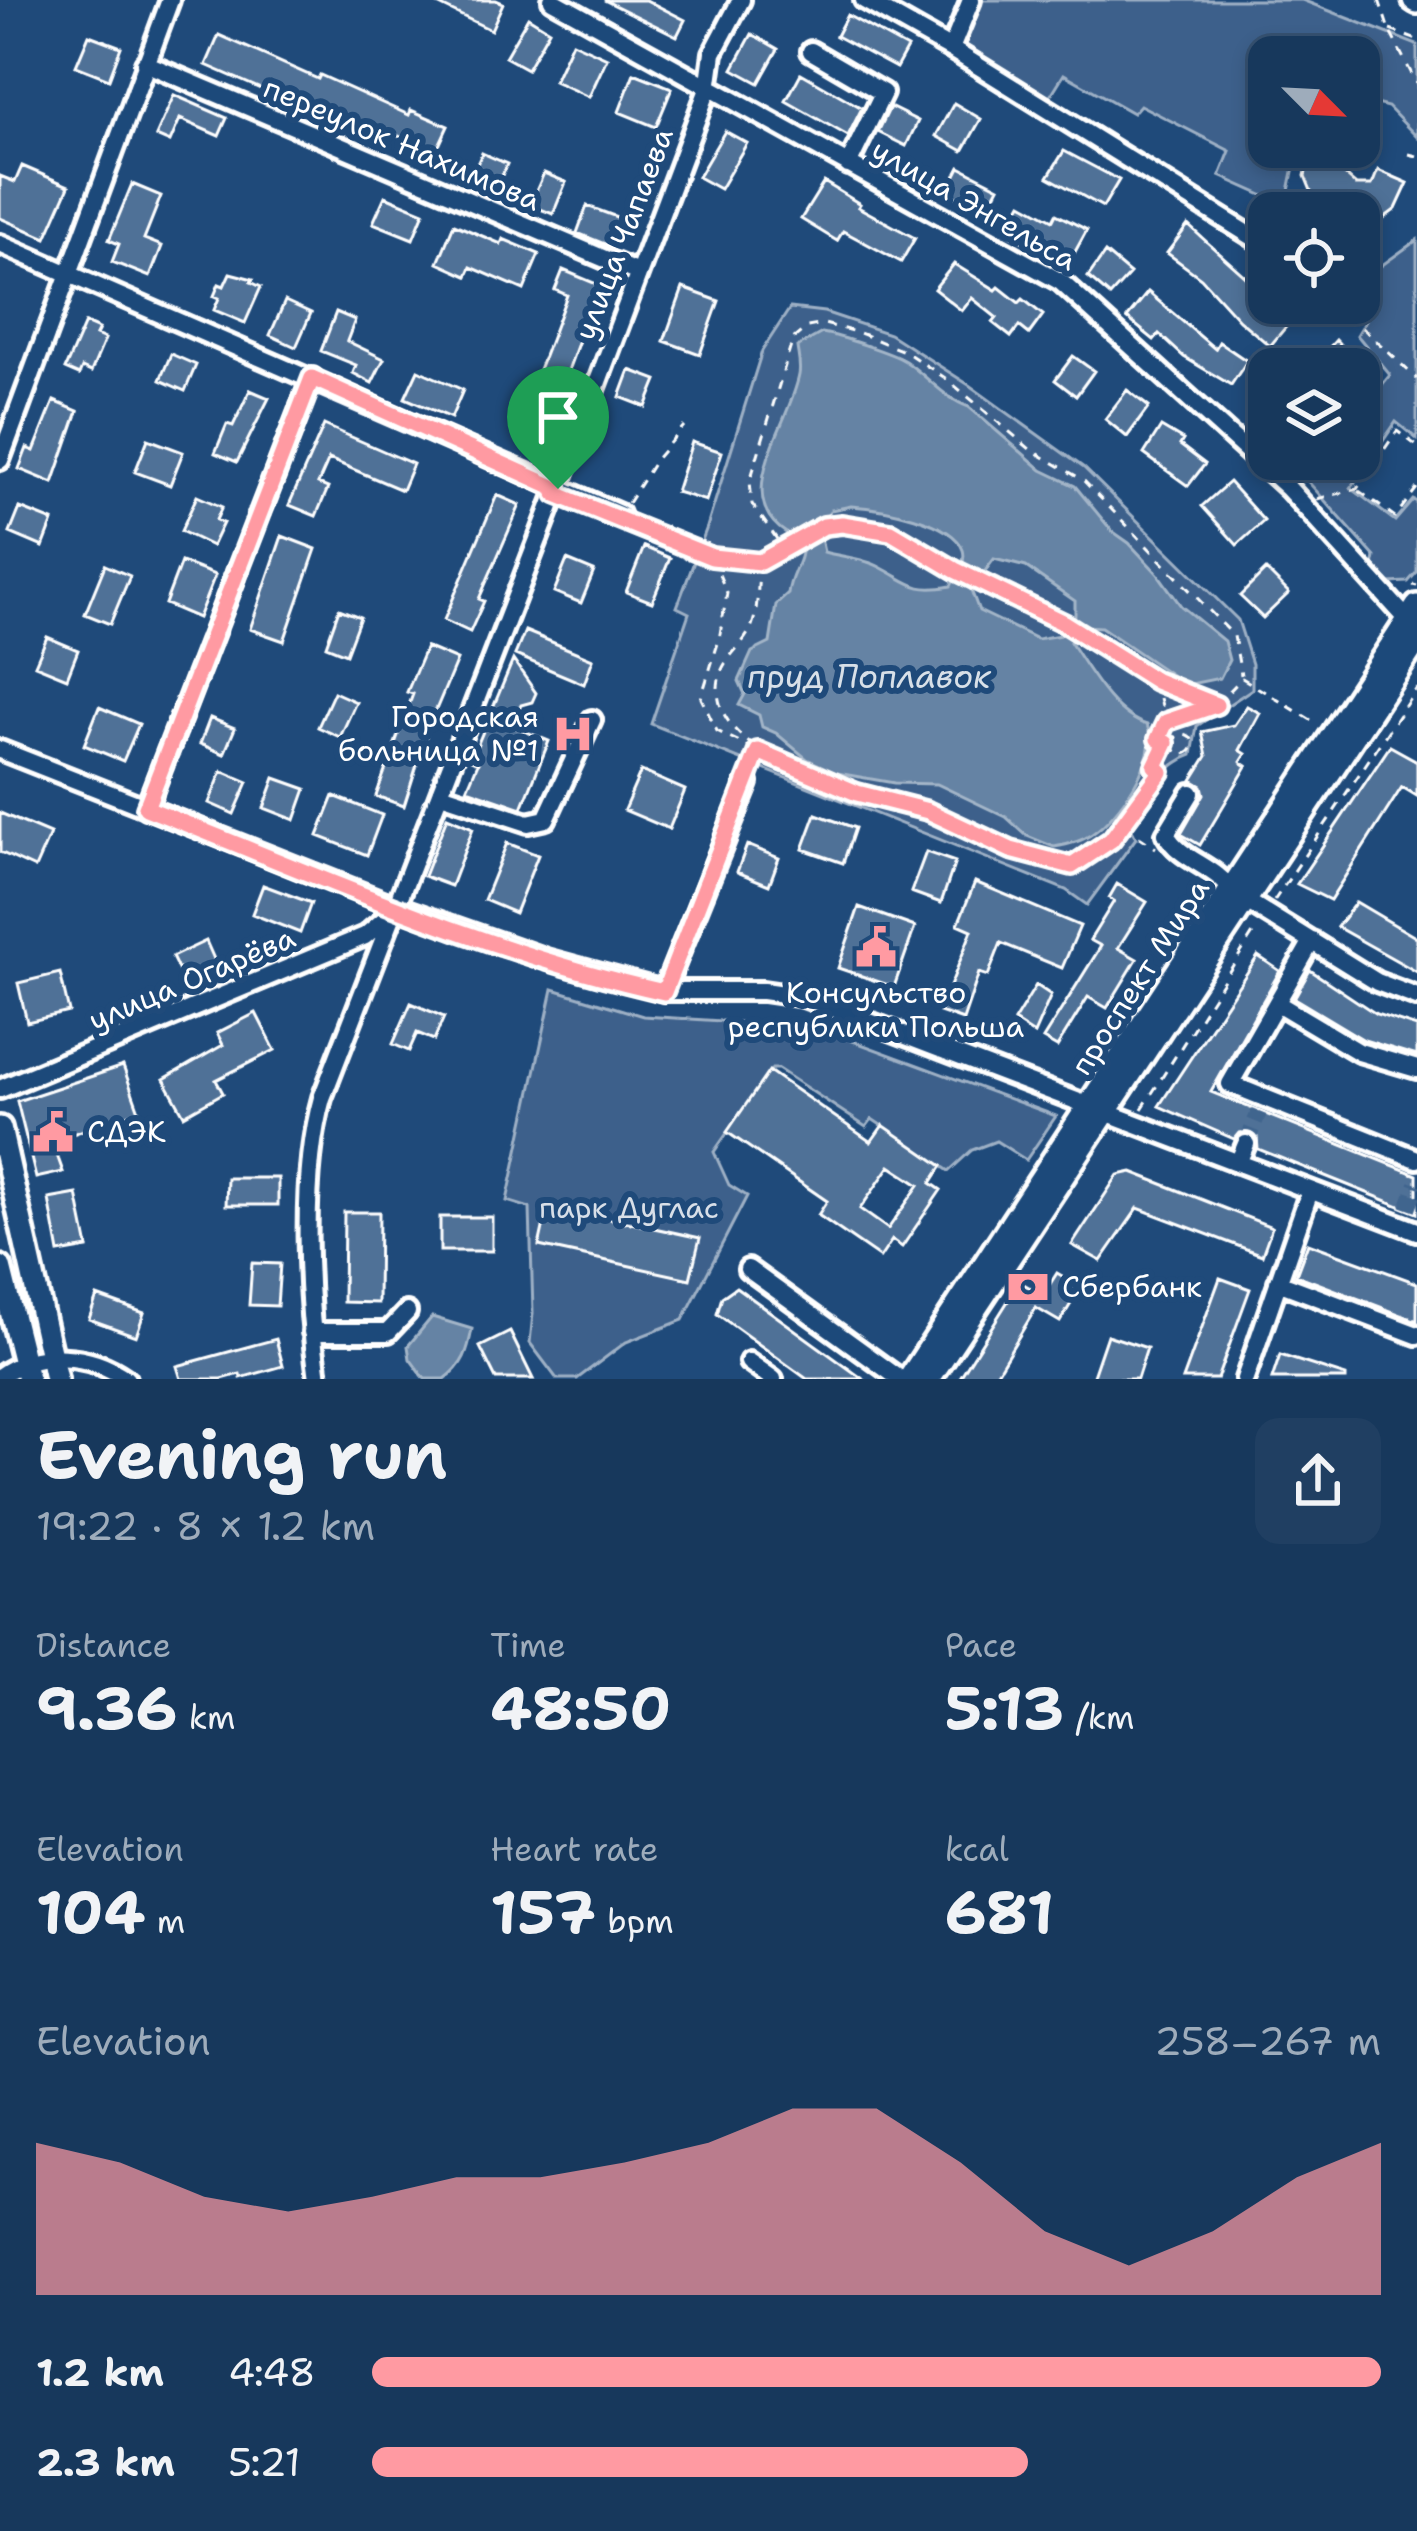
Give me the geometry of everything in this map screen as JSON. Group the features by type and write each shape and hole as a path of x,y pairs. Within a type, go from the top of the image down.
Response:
{"main road":[{"name":"проспект Мира","path":"929,1379 1239,897 1415,611"},
{"name":"проспект Мира","path":"904,1379 1098,1111"},
{"path":"0,1128 53,1369"},
{"path":"0,1267 26,1372"}],"street":[{"path":"0,460 170,0"},
{"name":"улица Энгельса","path":"552,0 1061,282 1288,488 1415,611"},
{"name":"улица Чапаева","path":"317,1379 310,1198 314,1126 335,1059 398,907 708,89 713,53 741,0"},
{"path":"864,0 1248,235"},
{"path":"951,49 971,0"},
{"path":"811,51 884,93 848,165"},
{"name":"переулок Нахимова","path":"145,63 638,273"},
{"path":"0,244 620,514"},
{"path":"146,808 312,378"},
{"path":"441,794 528,823 546,819 592,720"},
{"path":"0,750 398,907 546,959 664,992 763,991 804,997 1310,1191 1409,1222"},
{"path":"664,992 748,783"},
{"path":"1191,794 1166,834 1172,845 1224,879 1239,897 1377,982 1417,997"},
{"name":"улица Огарёва","path":"0,1090 365,935 398,907"},
{"path":"1312,941 1230,1084 1262,1105 1417,1159"},
{"path":"1276,1003 1359,1052 1417,1069"},
{"path":"1238,1163 1246,1144"},
{"path":"1245,1379 1310,1191"},
{"path":"748,1269 904,1379"},
{"path":"1278,1282 1417,1335"},
{"path":"312,1332 388,1332 407,1312"},
{"path":"0,1376 53,1369 83,1358 105,1364 126,1379"},
{"path":"749,1362 772,1379"}],"path":[{"path":"1379,0 1388,30 1417,85"},
{"path":"1388,30 1417,40"},
{"path":"1409,154 1417,157"},
{"path":"1358,324 1417,379"},
{"path":"795,540 779,542 752,504 750,481 781,373 793,339 807,327 860,332 920,361 1030,449 1083,480 1234,636 1242,678 1323,727"},
{"path":"684,426 656,458 616,519 712,557 760,562 824,526 891,532 955,570 1064,623 1156,681 1216,705"},
{"path":"1314,500 1357,489 1397,431 1417,446"},
{"path":"1357,489 1395,518 1417,488"},
{"path":"712,557 727,593 701,698 717,731 857,793 928,811 1011,850 1072,866 1111,840 1161,772 1155,766 1170,744 1158,739 1166,722 1156,681"},
{"path":"758,751 728,719 718,695 722,669 751,628 760,562"},
{"path":"1166,722 1216,705 1242,678"},
{"path":"1133,1123 1417,688"},
{"path":"748,783 758,751"}],"green space":[{"path":"978,0 1302,0 1417,45 1417,137 1388,107 1380,105 1380,36 1248,36 1248,168 1294,168 1289,192 1256,192 1220,176 1230,151 1140,105 1133,113 1064,74 1049,98 959,49"},
{"path":"1417,240 1417,439 1396,422 1380,445 1380,387 1390,375 1380,363 1380,348 1368,348 1357,335 1364,324 1380,324 1380,267"},
{"name":"пруд Поплавок","path":"790,308 824,312 890,334 969,385 1084,468 1238,620 1252,664 1252,689 1197,726 1192,755 1171,767 1155,785 1131,828 1136,838 1087,905 1066,890 651,724 689,613 677,607 762,351"},
{"path":"1307,480 1356,480 1351,488 1395,521 1413,500 1417,502 1417,572 1408,582 1389,583 1373,567 1375,557"},
{"name":"парк Дуглас","path":"553,989 643,1016 815,1027 1056,1116 1026,1160 996,1141 972,1150 949,1171 872,1119 866,1127 772,1069 714,1152 729,1185 747,1196 683,1320 626,1342 577,1379 557,1379 530,1343 530,1208 507,1201"}],"water":[{"name":"пруд Поплавок","path":"822,333 905,361 969,407 1042,470 1075,486 1112,531 1158,574 1181,606 1224,641 1229,660 1220,678 1186,685 1101,627 1086,626 1070,642 1113,702 1147,725 1150,738 1134,785 1114,814 1088,837 1054,847 1027,836 1006,817 937,784 894,783 837,773 807,759 762,727 759,715 739,705 745,694 739,681 752,652 770,643 776,605 788,594 802,549 802,541 778,527 765,509 762,489 773,443 799,375 797,347","holes":["851,506 914,517 945,531 963,550 964,559 951,586 920,587 874,564 824,552 819,530 831,510","994,559 1026,567 1075,601 1075,615 1060,635 1037,639 979,611 971,590"]},
{"path":"432,1317 472,1329 464,1357 445,1379 425,1379 410,1359 408,1346"}],"building":[{"path":"429,0 496,0 503,3 491,30"},
{"path":"604,0 646,0 685,20 677,36"},
{"path":"847,15 907,48 896,68 836,36"},
{"path":"528,17 549,30 527,69 505,57"},
{"path":"752,34 778,49 759,83 733,69"},
{"path":"89,35 121,47 109,79 76,66"},
{"path":"219,35 318,79 320,75 409,115 411,110 448,126 436,152 382,129 380,134 291,94 288,101 206,65"},
{"path":"572,42 607,58 589,97 554,81"},
{"path":"634,73 672,88 656,127 619,112"},
{"path":"801,73 862,108 848,136 786,101"},
{"path":"174,95 227,118 219,136 180,119 170,142 156,136"},
{"path":"954,103 981,119 963,151 936,136"},
{"path":"890,107 918,121 906,146 878,132"},
{"path":"725,131 747,143 720,189 698,177"},
{"path":"1064,151 1119,180 1103,207 1048,177"},
{"path":"482,153 507,164 495,191 470,180"},
{"path":"22,166 69,186 46,238 0,218 0,176 15,182"},
{"path":"960,167 999,187 986,212 947,192"},
{"path":"1307,168 1342,168 1356,185 1372,185 1378,170 1408,183 1396,209 1380,221 1380,192 1312,192"},
{"path":"544,173 566,182 553,214 530,205"},
{"path":"824,182 915,238 901,262 843,231 837,241 801,219"},
{"path":"132,184 161,196 144,239 162,246 150,277 112,262 119,244 109,240"},
{"path":"385,196 424,212 413,239 373,223"},
{"path":"1022,203 1053,220 1056,214 1087,230 1070,261 1006,232"},
{"path":"587,206 622,219 612,247 577,233"},
{"path":"454,224 539,254 524,290 471,267 467,276 438,263"},
{"path":"1188,225 1248,279 1248,324 1288,324 1270,346 1201,278 1167,253"},
{"path":"1105,253 1130,274 1110,296 1088,277"},
{"path":"954,264 1019,303 1023,299 1043,315 1029,334 1019,326 1011,337 972,298 962,311 934,289"},
{"path":"563,270 599,285 557,401 531,391 567,295 555,290"},
{"path":"230,273 253,279 261,287 245,323 214,310 219,284 224,286"},
{"path":"683,288 719,301 700,354 664,341"},
{"path":"1148,292 1215,349 1219,342 1247,361 1231,385 1184,357 1159,334 1154,340 1127,318"},
{"path":"285,301 311,313 296,347 270,335"},
{"path":"336,312 355,320 347,341 384,359 372,383 353,373 356,365 321,351"},
{"path":"85,323 99,329 96,335 105,339 91,372 82,368 79,375 65,369"},
{"path":"171,354 196,365 185,391 160,380"},
{"path":"1073,356 1094,371 1076,396 1055,380"},
{"path":"418,370 463,390 451,418 405,398"},
{"path":"630,370 657,380 646,407 620,397"},
{"path":"250,390 269,398 237,462 215,453"},
{"path":"1127,390 1149,407 1127,437 1105,419"},
{"path":"54,401 78,411 53,483 19,469 27,448 34,451"},
{"path":"324,425 413,464 402,490 329,459 318,484 328,488 316,516 289,505"},
{"path":"1161,427 1183,440 1180,445 1205,464 1188,486 1144,454"},
{"path":"148,439 183,452 170,485 135,472"},
{"path":"692,442 722,452 706,501 676,492"},
{"path":"1229,482 1264,521 1237,545 1202,506"},
{"path":"497,495 520,505 479,599 484,601 470,632 444,620"},
{"path":"197,496 222,507 216,520 223,523 212,546 181,531"},
{"path":"20,508 53,521 43,547 10,533"},
{"path":"282,536 316,549 284,641 250,629"},
{"path":"644,547 670,558 652,602 626,592"},
{"path":"567,560 594,571 581,603 554,592"},
{"path":"181,562 215,575 198,618 165,604"},
{"path":"105,565 130,576 110,624 85,614"},
{"path":"1266,570 1289,593 1263,618 1240,596"},
{"path":"339,609 360,617 346,654 326,646"},
{"path":"525,631 593,659 584,684 515,655"},
{"path":"47,637 78,650 67,678 35,665"},
{"path":"426,647 457,660 404,806 376,796 413,694 407,692"},
{"path":"513,660 536,693 532,702 521,705 512,726 549,741 522,808 467,789 478,763 471,760"},
{"path":"334,692 356,702 340,737 318,727"},
{"path":"1247,706 1260,713 1240,750 1246,754 1241,762 1247,766 1200,845 1181,834 1204,794 1202,786 1192,780 1207,756 1202,732 1234,725"},
{"path":"99,707 139,724 123,761 84,745"},
{"path":"210,718 235,728 224,754 200,744"},
{"path":"1390,746 1417,761 1417,796 1402,787 1330,900 1297,884"},
{"path":"222,771 248,782 234,814 209,803"},
{"path":"641,771 685,790 669,829 624,810"},
{"path":"275,778 306,789 295,820 264,808"},
{"path":"334,796 382,815 367,855 318,836"},
{"path":"0,813 50,834 35,868 0,852"},
{"path":"816,814 855,828 843,863 803,849"},
{"path":"447,817 473,828 451,886 424,876"},
{"path":"507,843 538,855 515,913 484,900"},
{"path":"747,845 779,858 769,885 737,872"},
{"path":"926,852 955,862 941,903 911,892"},
{"path":"975,882 1080,926 1062,968 1001,943 988,976 979,973 963,1020 940,1012 972,930 958,924"},
{"path":"1117,884 1147,902 1118,948 1137,959 1107,1008 1088,997 1057,1047 1043,1039 1101,946 1090,940 1114,901 1109,898"},
{"path":"263,885 311,903 300,933 252,914"},
{"path":"1356,902 1417,938 1417,972 1337,927"},
{"name":"Консульство республики Польша","path":"859,907 915,927 894,987 838,968"},
{"path":"206,941 217,966 184,982 172,957"},
{"path":"1258,956 1280,971 1211,1092 1417,1175 1417,1213 1258,1149 1257,1137 1250,1132 1234,1139 1159,1106"},
{"path":"1310,970 1376,1014 1417,1027 1417,1056 1364,1040 1294,998"},
{"path":"60,973 69,1012 27,1022 18,983"},
{"path":"1036,985 1051,995 1034,1034 1014,1021"},
{"path":"411,1003 444,1017 434,1040 417,1033 409,1051 393,1044"},
{"path":"256,1013 275,1050 216,1080 223,1093 184,1115 164,1079 223,1045 217,1033"},
{"path":"123,1066 139,1111 52,1141 63,1172 36,1178 17,1101"},
{"path":"769,1071 871,1142 883,1125 942,1166 931,1183 941,1190 902,1247 892,1240 880,1258 818,1215 827,1201 727,1132","holes":["890,1166 919,1185 888,1229 860,1209"]},
{"path":"1132,1172 1272,1227 1262,1255 1138,1208 1101,1261 1072,1245 1118,1175"},
{"path":"227,1178 278,1178 278,1205 226,1205"},
{"path":"77,1194 88,1248 59,1253 49,1199"},
{"path":"548,1205 700,1238 690,1279 539,1246"},
{"path":"344,1212 379,1212 378,1303 343,1302"},
{"path":"440,1217 492,1217 492,1251 440,1251"},
{"path":"1308,1243 1417,1283 1417,1321 1296,1275"},
{"path":"252,1263 280,1264 277,1306 249,1305"},
{"path":"1057,1273 1081,1287 1060,1322 1036,1308 993,1379 959,1379 1020,1282 1043,1295"},
{"path":"1220,1278 1250,1289 1217,1379 1183,1379"},
{"path":"736,1287 863,1379 807,1379 717,1314 722,1297"},
{"path":"97,1296 144,1313 136,1336 89,1319"},
{"path":"510,1332 533,1379 496,1379 480,1347"},
{"path":"1107,1335 1147,1348 1137,1379 1092,1379"},
{"path":"276,1339 283,1366 241,1378 240,1374 181,1379 177,1366"},
{"path":"1280,1355 1346,1376 1346,1379 1272,1379"}],"tunnel":[{"path":"1246,1144 1259,1112"},
{"path":"1408,1209 1417,1184"}],"place":[{"name":"Городская больница №1","path":"573,734"},
{"name":"Консульство республики Польша","path":"876,947"},
{"name":"СДЭК","path":"53,1132"},
{"name":"Сбербанк","path":"1028,1287"}],"route":[{"path":"312,378 558,489 556,494 712,557 760,562 824,526 891,532 955,570 1064,623 1156,681 1216,705 1166,722 1158,739 1166,743 1155,766 1161,772 1111,840 1072,866 1011,850 928,811 857,793 758,751 664,992 546,959 398,907 146,808 312,378"}]}
